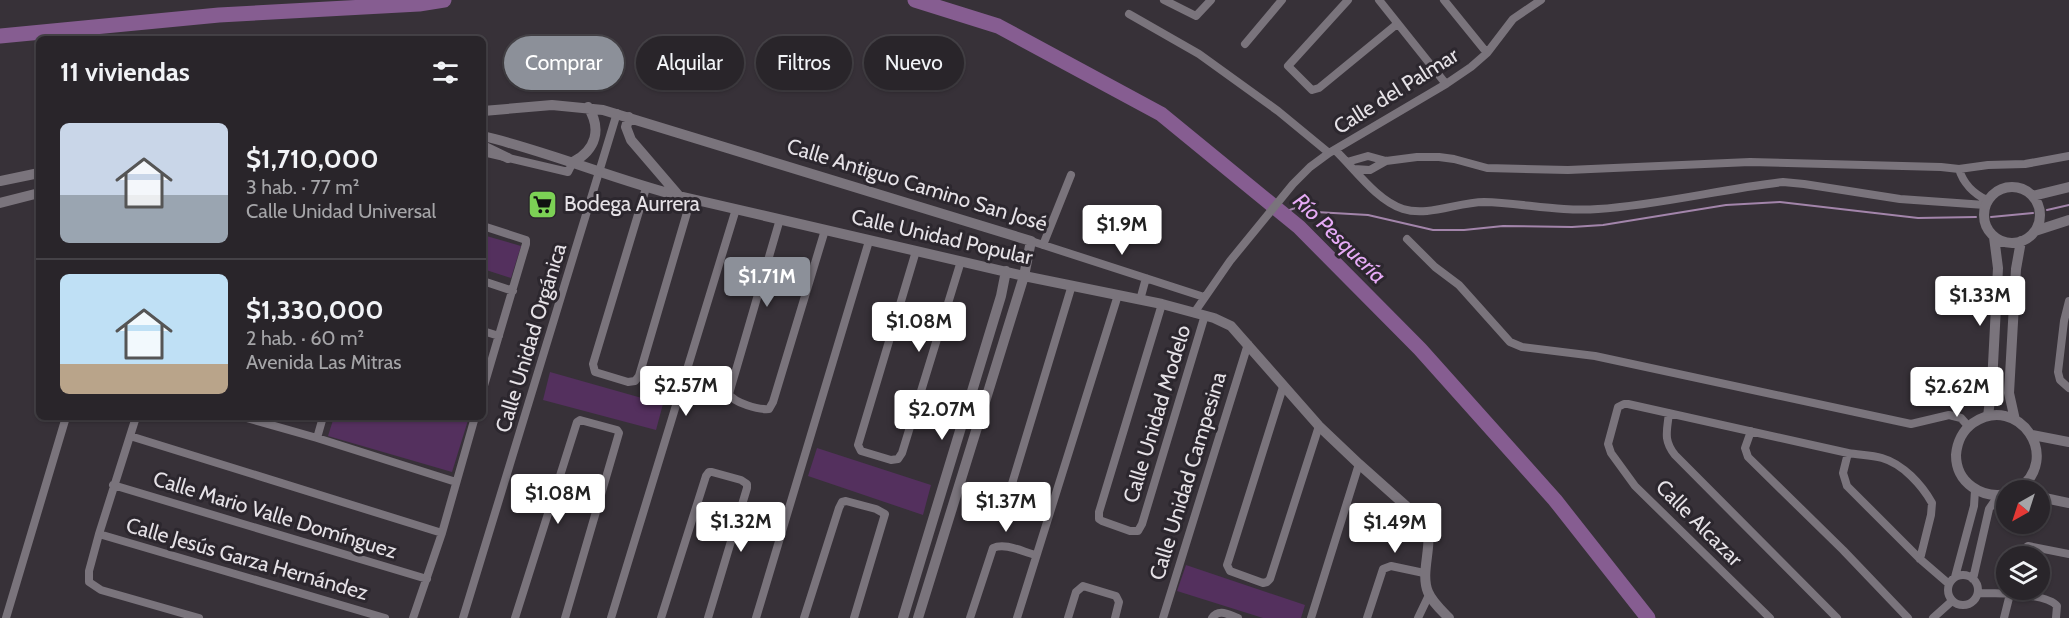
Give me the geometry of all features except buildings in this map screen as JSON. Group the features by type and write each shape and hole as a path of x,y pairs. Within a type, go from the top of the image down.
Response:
{"street":[{"path":"1164,0 1196,16 1211,0"},
{"path":"1245,44 1281,0"},
{"path":"1348,0 1288,66 1311,90 1319,88 1397,24"},
{"path":"1379,0 1446,84"},
{"path":"1444,0 1486,53"},
{"name":"Calle del Palmar","path":"1194,313 1230,261 1293,184 1310,167 1471,67 1486,53 1513,19 1541,0"},
{"path":"1129,14 1199,54 1347,162 1368,185 1389,202 1412,211 1484,202 1596,209 1783,182 1900,199 1986,203"},
{"name":"Calle Antiguo Camino San José","path":"486,111 552,105 588,107 617,113 1043,244 1204,297"},
{"path":"486,154 568,172 573,162 585,154 595,140 596,123 588,107"},
{"name":"Calle Unidad Orgánica","path":"463,618 601,172 617,113"},
{"path":"629,117 626,128 631,140 679,196"},
{"name":"Calle Unidad Popular","path":"486,137 573,162 646,188 692,200 1024,276 1162,304 1205,315 1231,326 1319,426 1419,517 1427,527 1424,573"},
{"path":"486,147 508,158"},
{"path":"1347,162 1368,156 1386,161"},
{"path":"1354,169 1370,170 1386,161 1417,157 1454,159 1487,168 1528,170 1750,162 1959,169 2025,164 2069,156"},
{"path":"1959,169 1962,178 1986,203"},
{"path":"0,181 36,174"},
{"path":"1043,244 1071,175"},
{"path":"1988,416 1992,384 1998,268 1994,237 1984,222 1986,203 2000,189 2011,186 2023,189 2033,196 2040,213 2035,231"},
{"path":"2033,196 2069,187"},
{"path":"646,188 593,364 593,369 598,373 628,382 637,379 692,200"},
{"path":"0,203 36,194"},
{"path":"612,618 736,209"},
{"path":"780,219 729,390 731,398 762,409 769,409 773,402 825,230"},
{"path":"1994,237 2010,243 2022,242 2035,231 2069,220"},
{"path":"486,227 526,240 500,336 486,377"},
{"path":"1407,239 1435,267 1459,285 1510,342 1522,347 1595,356 1911,423 1949,415 1956,416 1969,427"},
{"path":"756,618 869,240"},
{"path":"918,618 1024,276 1031,241"},
{"path":"2015,420 2009,393 2016,269 2022,242"},
{"path":"916,251 858,445 861,451 891,460 898,459 902,453 961,261"},
{"path":"903,618 1001,296 1006,271"},
{"path":"1140,300 1146,278"},
{"path":"486,282 513,291"},
{"path":"1049,513 1011,501 1008,497 1072,285"},
{"path":"1017,618 1118,295"},
{"path":"2069,301 2065,340 2058,372 2060,380 2069,388"},
{"name":"Calle Unidad Modelo","path":"1162,304 1099,512 1101,521 1130,531 1138,531 1142,524 1205,315"},
{"path":"486,332 500,336"},
{"name":"Calle Unidad Campesina","path":"1162,618 1248,344"},
{"path":"1283,387 1228,559 1227,565 1230,571 1259,582 1267,582 1272,574 1319,426"},
{"name":"Calle Alcazar","path":"1669,413 1628,404 1621,405 1618,407 1609,449 1635,486 1770,618"},
{"path":"1837,618 1667,446 1669,413 1892,462 1912,478 1928,495 1932,503 1920,559"},
{"path":"1996,494 1975,490 1964,480 1957,459 1960,438 1969,427 1988,416 2002,416 2015,420 2025,426 2032,435 2037,449 2036,464 2028,480"},
{"path":"6,618 65,420"},
{"path":"135,420 99,534 88,575 89,582 93,586 199,618"},
{"path":"254,420 456,482"},
{"path":"317,438 322,420"},
{"path":"413,618 442,533 474,420"},
{"path":"515,618 578,420 619,432 565,618"},
{"path":"1751,431 1745,448 1752,462 1843,550 1908,618"},
{"path":"2032,435 2069,442"},
{"path":"130,436 442,533"},
{"path":"1848,453 1843,473 1847,486 1920,559 1949,584"},
{"path":"1311,618 1359,464"},
{"path":"661,618 706,476 709,472 716,472 747,484 708,618"},
{"name":"Calle Mario Valle Domínguez","path":"113,485 427,579"},
{"path":"1956,577 1965,575 1973,579 1978,588 1970,604 1960,605 1952,601 1948,593 1949,584 1956,577 1974,506 1975,490"},
{"path":"2050,499 2069,503"},
{"path":"804,618 839,508 842,502 850,501 885,514 854,618"},
{"path":"1973,579 1989,509 1996,501"},
{"path":"1974,506 1989,509"},
{"name":"Calle Jesús Garza Hernández","path":"99,534 385,618"},
{"path":"970,618 990,554 996,545 1036,555"},
{"path":"2050,550 2069,554"},
{"path":"1367,618 1381,573 1390,566 1424,573 1429,595 1449,618"},
{"path":"1068,618 1076,592 1083,585 1119,599 1115,618"},
{"path":"1978,592 1996,592"},
{"path":"1418,618 1429,595"},
{"path":"2004,618 2009,600"},
{"path":"2047,600 2057,606 2056,618"},
{"path":"1933,618 1952,601"},
{"path":"1212,618 1219,612 1238,618"}],"shaded area":[{"path":"486,236 521,246 511,278 486,270"},
{"path":"550,372 663,404 656,430 543,400"},
{"path":"333,420 468,420 452,472 328,436"},
{"path":"817,448 931,485 923,515 808,476"},
{"path":"1186,565 1305,605 1301,618 1263,618 1177,591"}],"waterway":[{"name":"Río Pesquería","path":"0,36 219,15 419,4 444,0"},
{"name":"Río Pesquería","path":"915,0 998,26 1161,114 1299,227 1420,349 1555,500 1648,618"},
{"path":"1282,213 1295,208 1316,212 1368,215 1433,230 1503,226 1603,225 1726,205 1780,202 1918,218 1976,217"},
{"path":"2047,210 2069,205"},
{"path":"1991,217 2033,213"}],"place":[{"name":"Bodega Aurrera","path":"543,204"}]}
